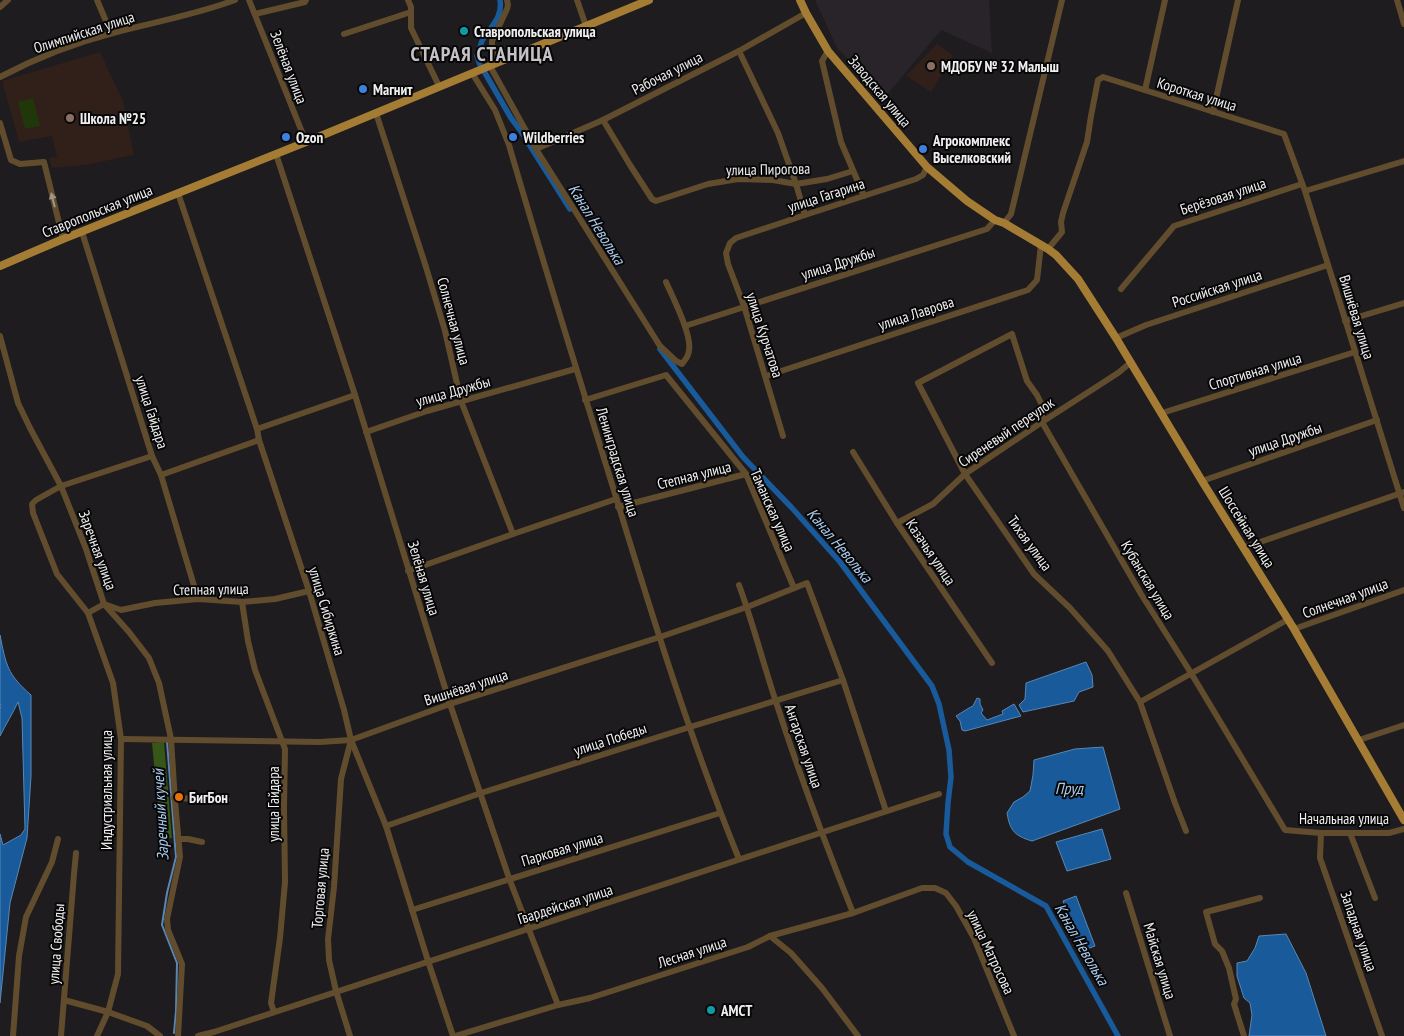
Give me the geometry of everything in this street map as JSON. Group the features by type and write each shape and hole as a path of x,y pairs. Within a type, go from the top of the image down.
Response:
{"main road":[{"name":"Ставропольская улица","path":"0,266 306,142 586,26 639,2 649,0"},
{"name":"Заводская улица","path":"800,0 828,51 927,167 962,197 995,220 1004,223 1056,255"},
{"name":"Шоссейная улица","path":"1056,255 1078,279 1116,338 1294,629 1404,820"}],"street":[{"path":"0,7 8,0"},
{"path":"98,0 111,33"},
{"name":"Олимпийская улица","path":"0,77 48,54 111,33 213,8 235,0"},
{"name":"Зелёная улица","path":"249,0 306,142"},
{"path":"255,14 305,2 306,0"},
{"path":"408,0 411,7 411,28 439,86"},
{"path":"499,62 492,41 507,10 507,0"},
{"path":"577,0 586,26"},
{"path":"1004,223 1011,214 1062,0"},
{"path":"1145,90 1164,0"},
{"path":"1213,112 1238,0"},
{"path":"1397,0 1404,24"},
{"path":"344,34 411,12"},
{"name":"Рабочая улица","path":"536,148 603,120 739,51 806,13"},
{"path":"739,51 778,133 805,214"},
{"name":"Заводская улица","path":"828,51 822,61 842,142 864,196"},
{"path":"489,66 536,148 660,346 682,364 690,349 685,326 666,282"},
{"name":"Ленинградская улица","path":"473,73 495,110 509,145 618,507 690,727 720,813 739,859"},
{"name":"Короткая улица","path":"1044,247 1062,232 1061,222 1087,142 1090,116 1098,80 1103,77 1284,134"},
{"name":"Солнечная улица","path":"376,113 432,285 461,401 512,534"},
{"name":"улица Пирогова","path":"603,120 652,199 656,201 708,184 738,179 773,180 796,184 827,179 853,171"},
{"path":"0,122 11,160 20,164 44,162 63,239"},
{"name":"Вишнёвая улица","path":"1284,134 1402,493 1404,508"},
{"name":"Зелёная улица","path":"276,154 355,395 450,704 509,878 558,1005"},
{"path":"1304,191 1404,161"},
{"name":"улица Гагарина","path":"730,243 736,238 805,214 916,179 923,175 927,167"},
{"name":"Берёзовая улица","path":"1121,289 1174,226 1302,184"},
{"name":"улица Сибиркина","path":"178,193 309,591 351,740 386,826 428,962 454,1036"},
{"name":"улица Дружбы","path":"685,326 987,229 995,220"},
{"name":"улица Гайдара","path":"82,232 152,456 161,475 198,599"},
{"name":"улица Курчатова","path":"730,243 726,253 728,264 744,306 783,436"},
{"name":"улица Лаврова","path":"766,376 1028,290 1037,280 1044,247"},
{"name":"Российская улица","path":"1116,338 1146,325 1328,265"},
{"path":"1346,321 1404,303"},
{"name":"Кубанская улица","path":"1012,334 1027,380 1042,405 1042,422 1141,594 1191,673 1285,830"},
{"name":"Тихая улица","path":"1012,334 918,383 965,474 1034,574 1070,608 1102,644 1140,702 1186,831"},
{"name":"Заречная улица","path":"0,336 18,403 60,486 86,549 104,604 129,632 148,658 159,683 171,739 180,857 167,919 168,930 182,964 178,1036"},
{"name":"Спортивная улица","path":"1162,413 1355,352"},
{"name":"Сиреневый переулок","path":"897,523 934,504 965,474 1118,373 1130,363"},
{"name":"улица Дружбы","path":"366,432 427,411 575,369"},
{"name":"Таманская улица","path":"585,400 666,375 746,474 794,588"},
{"path":"257,429 355,395"},
{"name":"улица Дружбы","path":"1202,481 1377,420"},
{"path":"161,475 259,440"},
{"name":"Казачья улица","path":"853,452 897,523 992,663"},
{"path":"60,486 152,456"},
{"name":"Степная улица","path":"618,507 746,474"},
{"name":"Индустриальная улица","path":"60,486 36,500 32,504 32,513 57,574 88,614 113,683 121,739 118,974 108,1012 97,1036"},
{"path":"1243,548 1402,493"},
{"path":"408,571 616,499"},
{"name":"Вишнёвая улица","path":"121,739 320,742 351,740 450,704 660,637 747,607 807,583 843,680"},
{"name":"Ангарская улица","path":"739,585 776,701 822,833 853,912"},
{"name":"Солнечная улица","path":"1294,629 1404,590"},
{"name":"Степная улица","path":"104,604 121,610 155,603 198,599 242,602 274,600 309,591"},
{"name":"улица Гайдара","path":"242,602 255,670 285,749 285,882 280,938 271,1002 274,1012"},
{"path":"88,614 104,604"},
{"path":"1140,702 1287,620"},
{"path":"843,680 886,811"},
{"name":"улица Победы","path":"386,826 481,793 843,680"},
{"path":"1359,740 1404,725"},
{"name":"Торговая улица","path":"350,1036 336,991 329,960 328,939 334,887 341,779 351,740"},
{"name":"Гвардейская улица","path":"198,1036 528,930 939,794"},
{"path":"174,798 227,800"},
{"name":"Парковая улица","path":"412,910 720,813"},
{"name":"Начальная улица","path":"1285,830 1322,833 1389,833 1404,829"},
{"name":"Западная улица","path":"1322,833 1320,858 1382,1036"},
{"path":"1350,833 1375,898"},
{"path":"13,1036 19,956 26,917 52,862 58,839"},
{"path":"179,839 202,842"},
{"name":"улица Свободы","path":"61,1036 76,853"},
{"name":"Лесная улица","path":"454,1036 558,1005 590,998 748,947 770,936 853,912 922,888 935,888"},
{"name":"улица Матросова","path":"935,888 946,893 956,906 974,938 1014,1036"},
{"name":"Майская улица","path":"1126,893 1170,1036"},
{"path":"1244,1036 1234,1004 1236,998 1229,968 1222,951 1215,944 1206,912 1260,898"},
{"path":"770,936 791,953 822,988 858,1036"},
{"path":"64,1000 108,1012 147,1026 160,1036"}],"shaded area":[{"path":"815,0 989,0 992,53 941,30 885,97 837,48"},
{"name":"МДОБУ № 32 Малыш","path":"937,44 953,55 931,92 906,76"},
{"name":"Школа №25","path":"100,52 123,101 134,155 85,165 52,168 49,158 57,157 52,136 19,142 2,81"}],"green space":[{"path":"33,98 40,126 25,129 18,102"},
{"path":"164,742 172,838 161,839 152,743"}],"water":[{"path":"0,635 4,654 12,675 31,695 31,776 27,838 10,903 0,1003 0,834 3,845 21,835 25,829 22,718 18,702 0,736"},
{"path":"1086,662 1092,675 1093,687 1079,692 1074,701 1023,712 1019,705 1025,699 1026,683"},
{"path":"977,698 980,699 983,710 981,713 987,720 1003,714 1002,711 1014,704 1021,716 965,731 962,730 960,721 956,716 973,706"},
{"name":"Пруд","path":"1103,747 1120,809 1032,841 1014,832 1007,813 1014,802 1030,791 1034,760 1075,749"},
{"path":"1102,829 1111,859 1067,871 1056,842"},
{"path":"1076,896 1095,946 1081,951 1063,901"},
{"path":"1286,934 1306,973 1326,1036 1249,1036 1252,1015 1250,1003 1244,998 1237,976 1237,963 1247,961 1255,948 1259,936"}],"waterway":[{"name":"Канал Неволька","path":"480,65 477,56 482,41 498,17 500,0"},
{"name":"Канал Неволька","path":"485,73 511,118 570,209"},
{"name":"Канал Неволька","path":"660,349 743,457 840,562 932,686 939,704 949,750 951,777 946,834 950,847 968,862 1046,906 1118,1036"},
{"name":"Заречный кучей","path":"167,741 176,857 167,893 162,925 177,963 174,1033"}],"place":[{"name":"Ставропольская улица","path":"464,31"},
{"name":"МДОБУ № 32 Малыш","path":"931,66"},
{"name":"Магнит","path":"363,89"},
{"name":"Школа №25","path":"70,118"},
{"name":"Ozon","path":"286,137"},
{"name":"Wildberries","path":"513,137"},
{"name":"Агрокомплекс Выселковский","path":"923,149"},
{"name":"БигБон","path":"179,797"},
{"name":"АМСТ","path":"711,1010"}],"district":[{"name":"СТАРАЯ СТАНИЦА","path":"482,54"}]}
